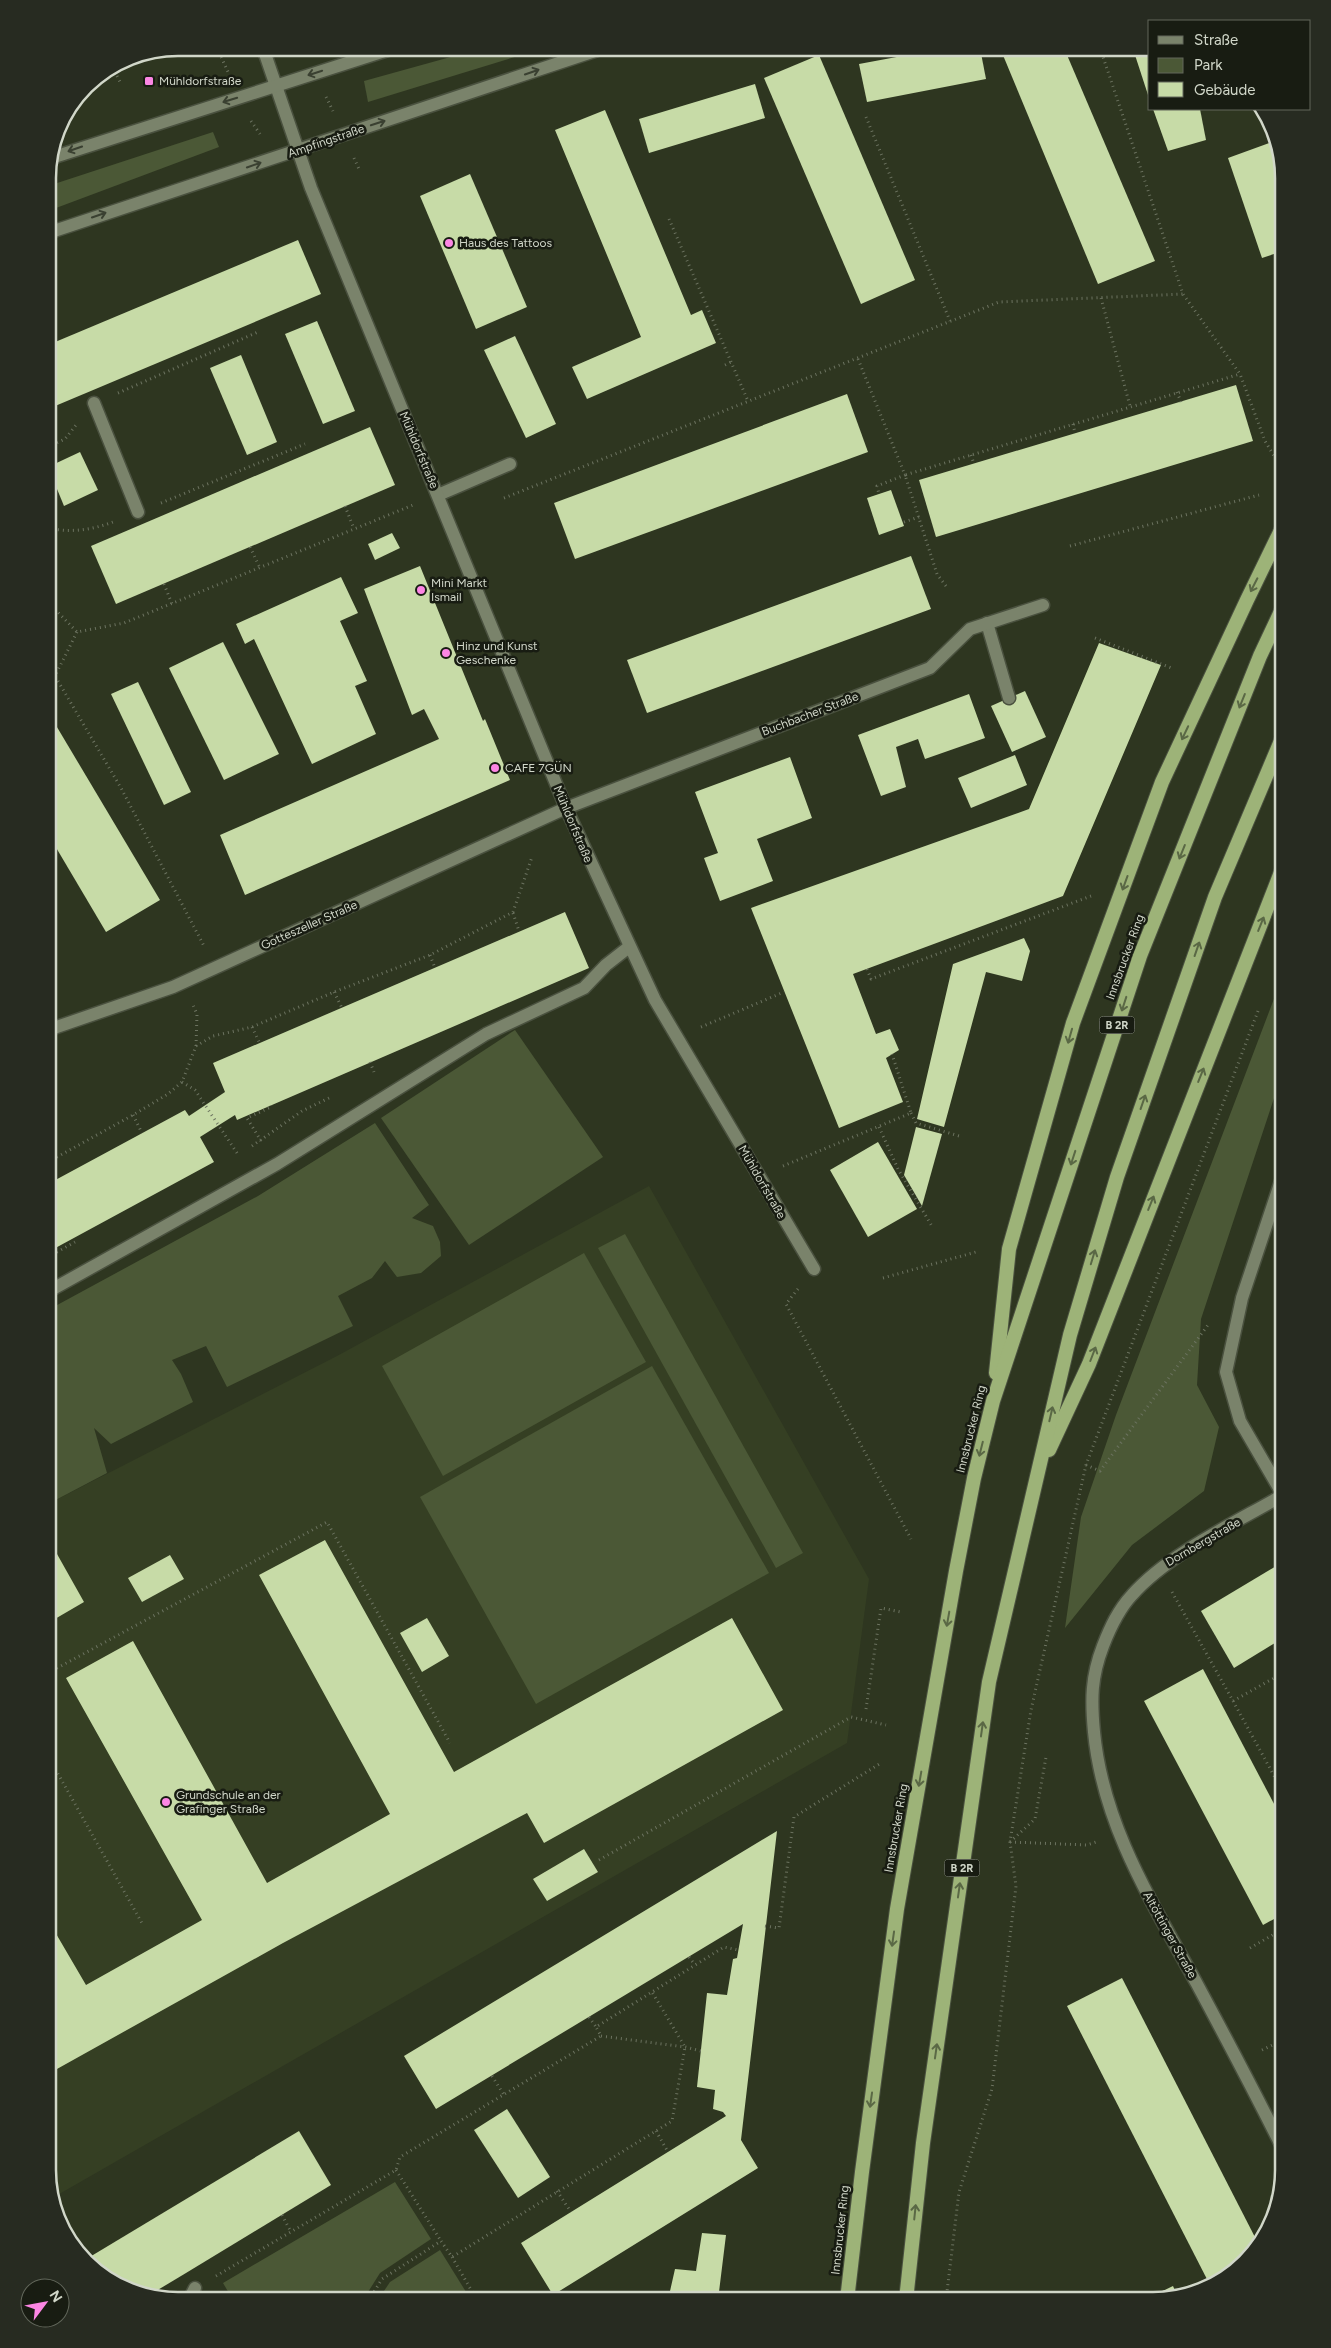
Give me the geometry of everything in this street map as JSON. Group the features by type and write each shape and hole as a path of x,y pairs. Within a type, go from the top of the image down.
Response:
{"highway":[{"path":"993,1401 1009,1249 1074,1024 1162,782 1275,544"},
{"name":"Innsbrucker Ring","path":"848,2292 897,1909 956,1571 974,1478 993,1401 1140,956 1260,656 1275,625"},
{"name":"B 2R","path":"907,2292 923,2143 988,1682 1070,1335 1117,1176 1215,897 1275,757"},
{"path":"1036,1478 1089,1364 1275,889"}],"street":[{"name":"Mühldorfstraße","path":"266,56 314,197 566,808 629,948 656,1000 814,1270"},
{"path":"58,156 368,56"},
{"name":"Ampfingstraße","path":"57,230 579,56"},
{"path":"94,403 138,512"},
{"path":"438,494 510,464"},
{"name":"Buchbacher Straße","path":"566,808 930,668 970,629 1043,605"},
{"path":"987,623 1009,698"},
{"name":"Gotteszeller Straße","path":"57,1027 173,987 566,808"},
{"path":"56,1287 277,1164 486,1034 584,988 606,965 629,948"},
{"path":"1275,1201 1242,1298 1226,1372 1240,1421 1275,1481"},
{"name":"Dornbergstraße","path":"1092,1710 1094,1670 1111,1624 1131,1596 1159,1568 1275,1500"},
{"name":"Altöttinger Straße","path":"1092,1710 1098,1766 1106,1801 1119,1836 1136,1873 1239,2061 1275,2131"}],"path":[{"path":"1103,57 1184,294 1240,374 1265,441 1275,458"},
{"path":"309,75 328,100 358,169"},
{"path":"117,76 120,82"},
{"path":"866,117 950,321"},
{"path":"669,219 748,401"},
{"path":"504,498 998,302 1184,294"},
{"path":"1101,298 1130,406"},
{"path":"57,443 65,439 76,426 80,409 258,332"},
{"path":"858,358 905,475 937,574 946,586"},
{"path":"725,365 731,362"},
{"path":"879,494 877,486 905,475 1240,374"},
{"path":"1177,392 1180,402"},
{"path":"1072,424 1075,433"},
{"path":"57,530 86,530 111,523 305,444"},
{"path":"971,455 974,464"},
{"path":"77,632 124,623 438,494"},
{"path":"1070,546 1259,495"},
{"path":"345,506 354,529"},
{"path":"904,522 919,517"},
{"path":"250,546 260,568"},
{"path":"164,584 172,604"},
{"path":"57,611 77,632"},
{"path":"57,673 77,632"},
{"path":"1096,638 1174,669"},
{"path":"57,679 121,788 207,951"},
{"path":"519,931 513,912 532,857"},
{"path":"867,969 871,980 1095,894"},
{"path":"196,1046 213,1036 252,1027 334,992 430,956 513,912"},
{"path":"430,956 435,968"},
{"path":"334,992 342,1008"},
{"path":"678,1038 734,1011 784,992"},
{"path":"57,1157 168,1094 182,1082 196,1046 197,1014 192,1004"},
{"path":"947,2292 959,2192 992,2089 1016,1886 1010,1842 1031,1710 1086,1464 1259,1010"},
{"path":"252,1027 260,1044"},
{"path":"892,1054 916,1123 959,1136"},
{"path":"370,1062 373,1069"},
{"path":"182,1082 195,1090 239,1156"},
{"path":"264,1145 247,1118 271,1107 271,1105"},
{"path":"759,1176 911,1113"},
{"path":"133,1114 142,1133"},
{"path":"879,1127 898,1169 933,1228"},
{"path":"56,1252 75,1242"},
{"path":"883,1278 976,1252"},
{"path":"814,1270 786,1304 911,1539"},
{"path":"1086,1464 1100,1471 1212,1321"},
{"path":"56,1669 327,1522 450,1742"},
{"path":"1159,1568 1275,1776"},
{"path":"866,1709 881,1608 901,1612"},
{"path":"1233,1701 1275,1678"},
{"path":"598,1860 851,1717 886,1725"},
{"path":"1010,1842 1035,1819 1046,1758"},
{"path":"766,1926 779,1928 794,1817 881,1763"},
{"path":"56,1771 142,1925"},
{"path":"1010,1842 1086,1844"},
{"path":"1250,1948 1275,1934"},
{"path":"596,2027 724,1947 738,1950"},
{"path":"689,1957 694,1965"},
{"path":"452,2258 672,2121 685,2047 652,1992"},
{"path":"589,2017 600,2036"},
{"path":"195,2288 396,2170 400,2157 600,2036 685,2047 700,2051"},
{"path":"492,2076 504,2095"},
{"path":"656,2131 668,2152"},
{"path":"396,2170 472,2291"},
{"path":"557,2192 570,2212"},
{"path":"282,2215 292,2232"},
{"path":"374,2291 382,2279 441,2242"}],"shaded area":[{"path":"649,1186 869,1579 847,1743 59,2194 56,2170 56,1500 337,1356"}],"green space":[{"path":"453,56 517,56 368,102 364,81"},
{"path":"213,132 219,147 57,208 57,183"},
{"path":"1275,996 1275,1095 1201,1319 1197,1385 1219,1427 1204,1491 1132,1545 1065,1628 1081,1517 1116,1415"},
{"path":"515,1030 603,1157 469,1245 381,1118"},
{"path":"375,1123 429,1205 412,1218 433,1226 440,1242 441,1256 421,1273 397,1277 385,1261 372,1278 338,1296 353,1326 227,1387 206,1346 172,1360 181,1374 193,1402 111,1444 94,1428 107,1473 56,1500 56,1305 258,1196"},
{"path":"625,1234 803,1553 776,1568 598,1248"},
{"path":"584,1253 646,1362 443,1476 382,1366"},
{"path":"652,1366 769,1573 536,1704 420,1497"},
{"path":"395,2182 431,2239 380,2273 369,2291 228,2291 223,2283"},
{"path":"440,2250 466,2291 384,2291 390,2282"}],"building":[{"path":"815,57 820,57 915,280 861,304 764,78"},
{"path":"898,57 982,57 986,79 867,102 859,64"},
{"path":"1004,57 1068,57 1155,261 1098,284"},
{"path":"1136,57 1148,57 1148,95"},
{"path":"755,84 765,118 649,153 639,119"},
{"path":"605,110 691,315 702,310 716,343 587,399 572,367 641,337 555,130"},
{"path":"1153,110 1200,110 1206,140 1168,151"},
{"path":"1269,143 1275,178 1275,254 1262,258 1228,158"},
{"path":"470,174 527,307 476,329 420,196"},
{"path":"298,240 321,294 57,405 57,341"},
{"path":"317,321 355,411 323,424 285,334"},
{"path":"515,336 556,424 526,438 484,350"},
{"path":"241,355 277,442 247,455 210,368"},
{"path":"1236,385 1253,441 936,537 919,480"},
{"path":"847,394 868,452 575,559 554,503"},
{"path":"370,427 395,485 116,604 91,546"},
{"path":"80,452 98,490 64,506 57,489 57,463"},
{"path":"891,490 904,526 879,535 867,498"},
{"path":"392,533 400,548 375,560 368,544"},
{"path":"911,556 931,609 647,713 627,660"},
{"path":"420,566 483,721 485,719 510,780 245,895 220,835 439,739 424,709 412,715 364,589"},
{"path":"341,577 358,613 340,621 367,681 355,686 376,734 312,764 254,639 245,644 236,624"},
{"path":"223,642 279,754 224,780 169,668"},
{"path":"1099,643 1161,665 1063,896 853,974 876,1034 890,1029 899,1050 886,1058 903,1102 839,1128 751,908 1029,809"},
{"path":"138,682 191,792 164,805 111,694"},
{"path":"1025,691 1046,737 1012,752 991,706"},
{"path":"969,694 985,738 925,759 918,739 896,747 906,787 881,796 858,735"},
{"path":"57,727 160,900 106,932 57,849"},
{"path":"1015,755 1027,785 971,808 958,778"},
{"path":"790,757 812,818 757,839 773,881 720,901 704,858 718,853 695,792"},
{"path":"565,912 589,968 237,1120 235,1115 200,1137 214,1162 56,1247 56,1179 185,1110 189,1116 225,1092 213,1063"},
{"path":"1024,938 1030,951 1022,981 986,972 944,1127 917,1119 953,964"},
{"path":"916,1127 942,1134 922,1206 904,1175"},
{"path":"878,1142 917,1209 868,1237 830,1170"},
{"path":"325,1540 454,1772 732,1618 783,1710 544,1843 527,1813 283,1943 56,2070 56,1934 86,1985 202,1920 66,1678 133,1641 267,1883 390,1814 259,1575"},
{"path":"56,1553 84,1602 56,1618"},
{"path":"170,1555 184,1579 142,1602 128,1578"},
{"path":"1275,1567 1275,1643 1234,1668 1201,1611"},
{"path":"427,1618 449,1656 422,1672 400,1633"},
{"path":"1203,1669 1275,1806 1275,1918 1263,1925 1144,1701"},
{"path":"777,1831 741,2140 758,2168 559,2291 551,2291 521,2243 726,2116 723,2112 713,2109 715,2090 697,2087 707,1993 727,1995 733,1959 737,1958 743,1924 436,2109 404,2056"},
{"path":"584,1849 598,1872 547,1901 533,1879"},
{"path":"1122,1978 1255,2237 1233,2262 1207,2279 1207,2279 1067,2006"},
{"path":"507,2109 550,2177 518,2198 474,2130"},
{"path":"299,2131 331,2185 158,2290 124,2279 110,2271 92,2256"},
{"path":"702,2233 726,2235 719,2292 670,2292 675,2269 696,2271"},
{"path":"1173,2286 1175,2290 1169,2291 1162,2291"}],"place":[{"name":"Mühldorfstraße","path":"149,81"},
{"name":"Haus des Tattoos","path":"449,243"},
{"name":"Mini Markt Ismail","path":"421,590"},
{"name":"Hinz und Kunst Geschenke","path":"446,653"},
{"name":"CAFE 7GÜN","path":"495,768"},
{"name":"Grundschule an der Grafinger Straße","path":"166,1802"}]}
